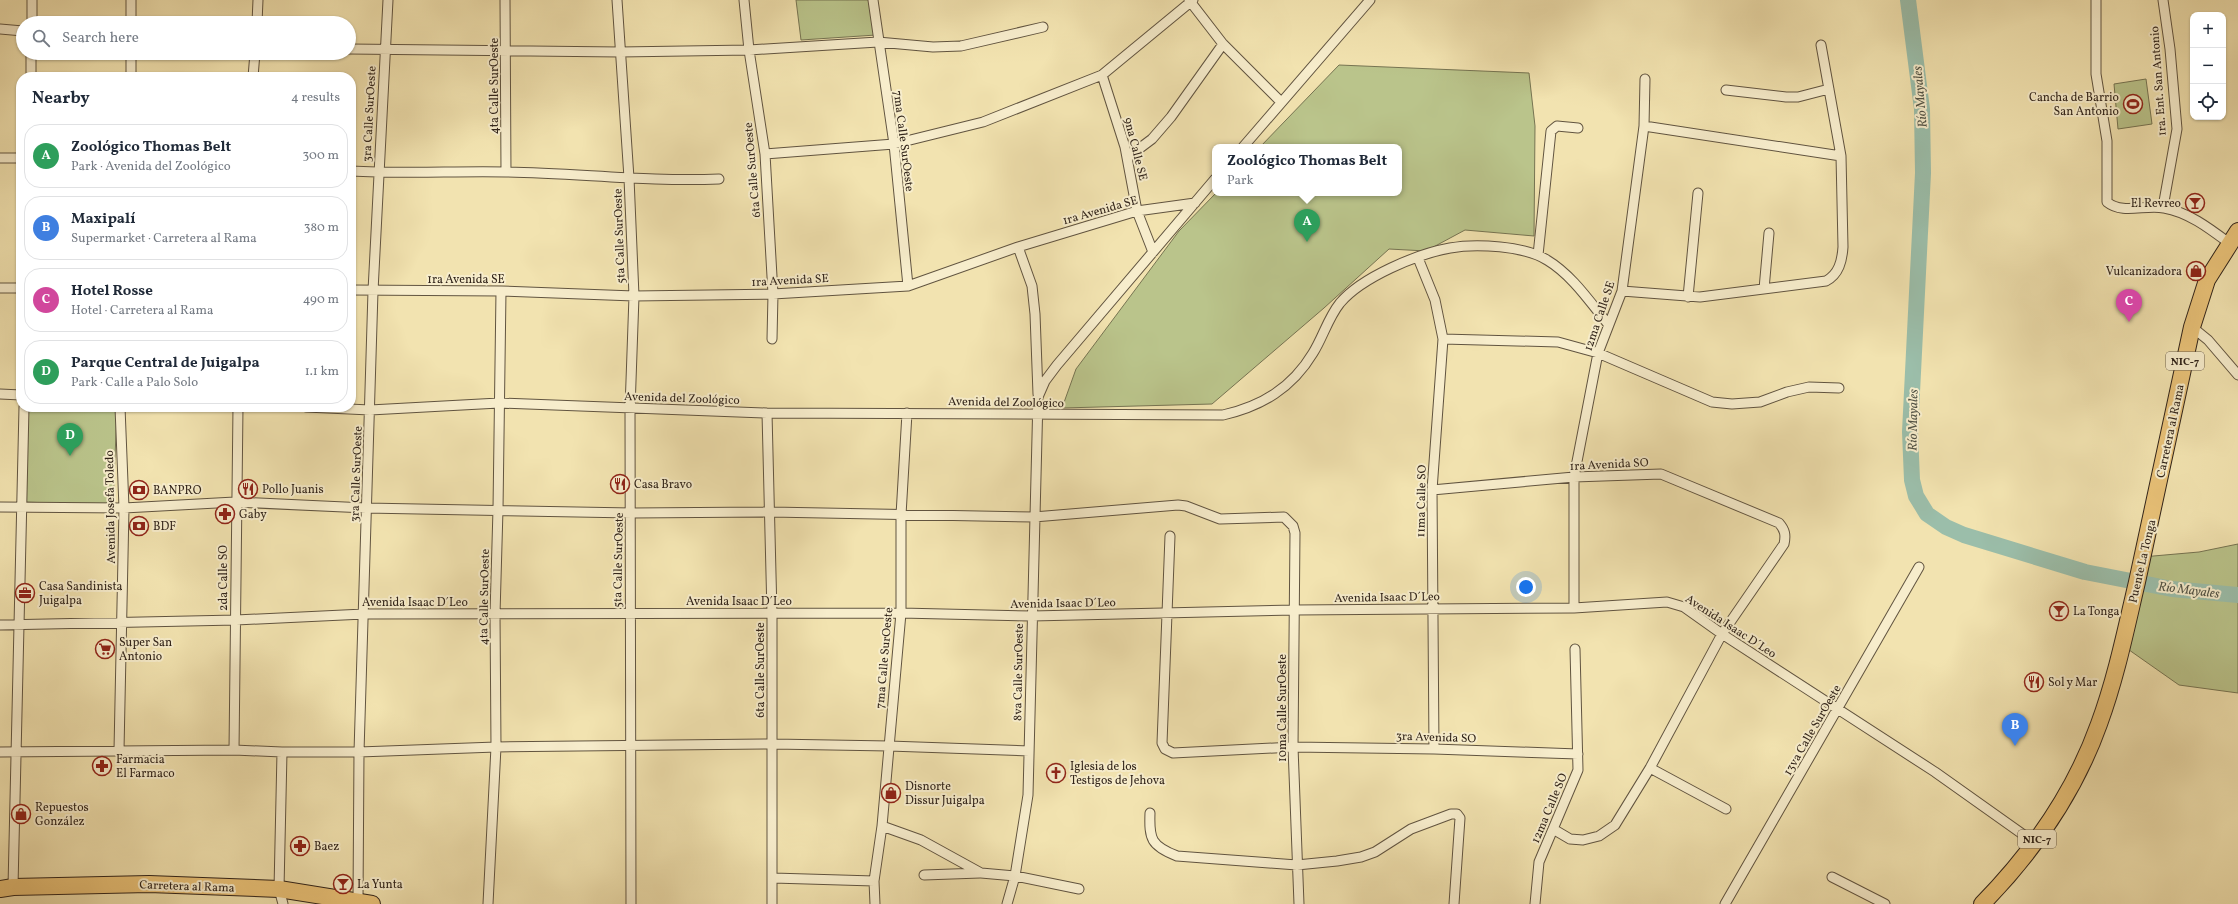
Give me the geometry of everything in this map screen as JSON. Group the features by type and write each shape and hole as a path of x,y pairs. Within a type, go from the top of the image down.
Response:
{"highway":[{"name":"Carretera al Rama","path":"2156,500 2192,327 2207,280 2233,237"},
{"name":"Puente La Tonga","path":"2035,843 2060,805 2081,765 2099,724 2122,645 2156,500"},
{"name":"NIC-7","path":"1982,904 2010,876 2035,843"},
{"name":"Carretera al Rama","path":"7,888 149,884 365,902"}],"street":[{"path":"32,0 32,16"},
{"path":"131,16 132,0"},
{"path":"257,16 258,0"},
{"name":"3ra Calle SurOeste","path":"365,902 359,752 373,291 384,51 388,0"},
{"name":"4ta Calle SurOeste","path":"505,0 506,172"},
{"name":"5ta Calle SurOeste","path":"617,0 629,178 634,296 630,409 632,513 630,613 632,904"},
{"name":"6ta Calle SurOeste","path":"744,0 749,50 766,154 773,294 772,339"},
{"name":"7ma Calle SurOeste","path":"873,0 894,144 908,286"},
{"path":"1246,144 1370,0"},
{"path":"2096,0 2096,74 2107,141 2107,202 2117,208 2163,207 2183,214 2207,227 2233,237"},
{"name":"1ra. Ent. San Antonio","path":"2162,0 2170,49 2177,129 2163,207"},
{"path":"766,154 894,144 975,125 1102,75 1191,1 1224,44 1281,102"},
{"path":"356,49 384,51 620,52 749,50 878,42 933,47 961,46 1042,27"},
{"path":"0,29 16,30"},
{"path":"1128,157 1152,139 1171,117 1224,44"},
{"path":"1622,291 1688,297 1826,281 1835,275 1841,261 1843,247 1841,156 1821,45"},
{"path":"31,60 31,72"},
{"path":"131,60 131,72"},
{"path":"253,72 254,60"},
{"name":"9na Calle SE","path":"1102,75 1128,157 1137,211 1153,252"},
{"name":"12ma Calle SE","path":"1574,608 1574,477 1598,353 1622,291 1644,126 1645,79"},
{"path":"1726,90 1798,97 1829,89"},
{"path":"1538,255 1550,131 1557,126 1578,128"},
{"path":"1644,126 1841,156"},
{"path":"0,158 16,158"},
{"path":"356,171 378,173 506,172 671,180 719,179"},
{"path":"1038,397 1045,381 1057,365 1212,182"},
{"path":"1688,297 1698,192"},
{"name":"1ra Avenida SE","path":"356,290 501,291 634,296 773,294 908,286 1018,247 1137,211 1194,203"},
{"path":"1764,289 1769,233"},
{"name":"8va Calle SurOeste","path":"1007,904 1015,876 1028,794 1034,517 1038,415 1036,314 1032,286 1018,247"},
{"name":"Avenida del Zoológico","path":"356,409 370,410 499,403 767,413 1224,415 1256,406 1293,380 1312,354 1332,315 1354,289 1388,268 1442,249 1461,247 1518,249 1538,255 1562,272 1608,324"},
{"name":"11ma Calle SO","path":"1418,258 1435,300 1443,339 1432,490 1434,749"},
{"path":"0,288 16,288"},
{"name":"4ta Calle SurOeste","path":"488,904 496,747 495,614 501,291"},
{"path":"2192,327 2208,340 2238,375"},
{"path":"1443,339 1558,342 1598,353 1712,402 1732,404 1760,402 1787,392 1809,387 1840,388"},
{"path":"0,394 16,395"},
{"path":"7,888 16,752 24,412"},
{"name":"Avenida Josefa Toledo","path":"119,750 124,508 120,412"},
{"name":"2da Calle SO","path":"234,750 236,620 235,502 238,412"},
{"name":"6ta Calle SurOeste","path":"767,413 771,512 773,744 772,904"},
{"name":"7ma Calle SurOeste","path":"875,904 874,881 882,826 901,613 901,515 907,413"},
{"name":"1ra Avenida SO","path":"1432,490 1574,477 1661,474 1779,523 1786,535 1784,544 1722,634"},
{"path":"0,507 124,508 235,502 366,508 632,513 771,512 1034,517"},
{"name":"10ma Calle SurOeste","path":"1034,517 1178,505 1186,506 1220,518 1284,517 1293,526 1295,533 1293,747 1299,904"},
{"path":"1165,613 1170,536"},
{"name":"13va Calle SurOeste","path":"1725,904 1919,567"},
{"name":"Avenida Isaac D´Leo","path":"0,625 18,626 236,620 364,614 901,613 1032,616 1295,610 1574,608 1667,602 1676,603 1837,710 1935,772 2035,843"},
{"name":"3ra Avenida SO","path":"1165,613 1162,743 1165,749 1173,753 1293,747 1434,749 1578,754"},
{"path":"1553,829 1570,839 1583,840 1599,836 1615,825 1650,768 1722,634"},
{"name":"12ma Calle SO","path":"1535,904 1539,862 1578,770 1575,649"},
{"path":"0,752 234,750 282,752 359,752 496,747 773,744 1029,751"},
{"path":"281,896 282,752"},
{"path":"1650,768 1726,809"},
{"path":"1150,813 1149,834 1154,842 1163,851 1177,856 1298,864 1361,857 1386,846 1411,829 1450,814 1457,814 1460,818 1454,904"},
{"path":"882,826 921,840 981,873"},
{"path":"924,875 981,873 1015,876 1079,889"},
{"path":"1832,877 1885,904"},
{"path":"773,878 874,881"}],"green space":[{"path":"796,0 872,0 876,35 801,40"},
{"path":"1339,65 1529,73 1535,126 1534,236 1465,230 1426,251 1389,249 1324,308 1212,404 1062,408 1076,369 1179,231 1213,196 1402,196 1402,144 1263,144"},
{"name":"Cancha de Barrio San Antonio","path":"2146,79 2152,124 2118,129 2114,84"},
{"path":"27,412 117,412 113,505 23,502"},
{"path":"2238,544 2238,693 2179,685 2122,645 2142,557 2199,552"}],"waterway":[{"name":"Río Mayales","path":"1908,0 1922,109 1923,173 1910,432 1912,480 1916,496 1927,514 1946,527 1964,535 2085,572 2172,589 2238,595"}],"place":[{"name":"Cancha de Barrio San Antonio","path":"2133,104"},
{"name":"El Revreo","path":"2195,203"},
{"name":"Zoológico Thomas Belt","path":"1307,242"},
{"name":"Vulcanizadora","path":"2196,271"},
{"name":"Hotel Rosse","path":"2129,322"},
{"name":"Parque Central de Juigalpa","path":"70,456"},
{"name":"Casa Bravo","path":"620,484"},
{"name":"Pollo Juanis","path":"248,489"},
{"name":"BANPRO","path":"139,490"},
{"name":"Gaby","path":"225,514"},
{"name":"BDF","path":"139,526"},
{"name":"Casa Sandinista Juigalpa","path":"25,593"},
{"name":"La Tonga","path":"2059,611"},
{"name":"Super San Antonio","path":"105,649"},
{"name":"Sol y Mar","path":"2034,682"},
{"name":"Maxipalí","path":"2015,746"},
{"name":"Farmacia El Farmaco","path":"102,766"},
{"name":"Iglesia de los Testigos de Jehova","path":"1056,773"},
{"name":"Disnorte Dissur Juigalpa","path":"891,793"},
{"name":"Repuestos González","path":"21,814"},
{"name":"Baez","path":"300,846"},
{"name":"La Yunta","path":"343,884"}]}
